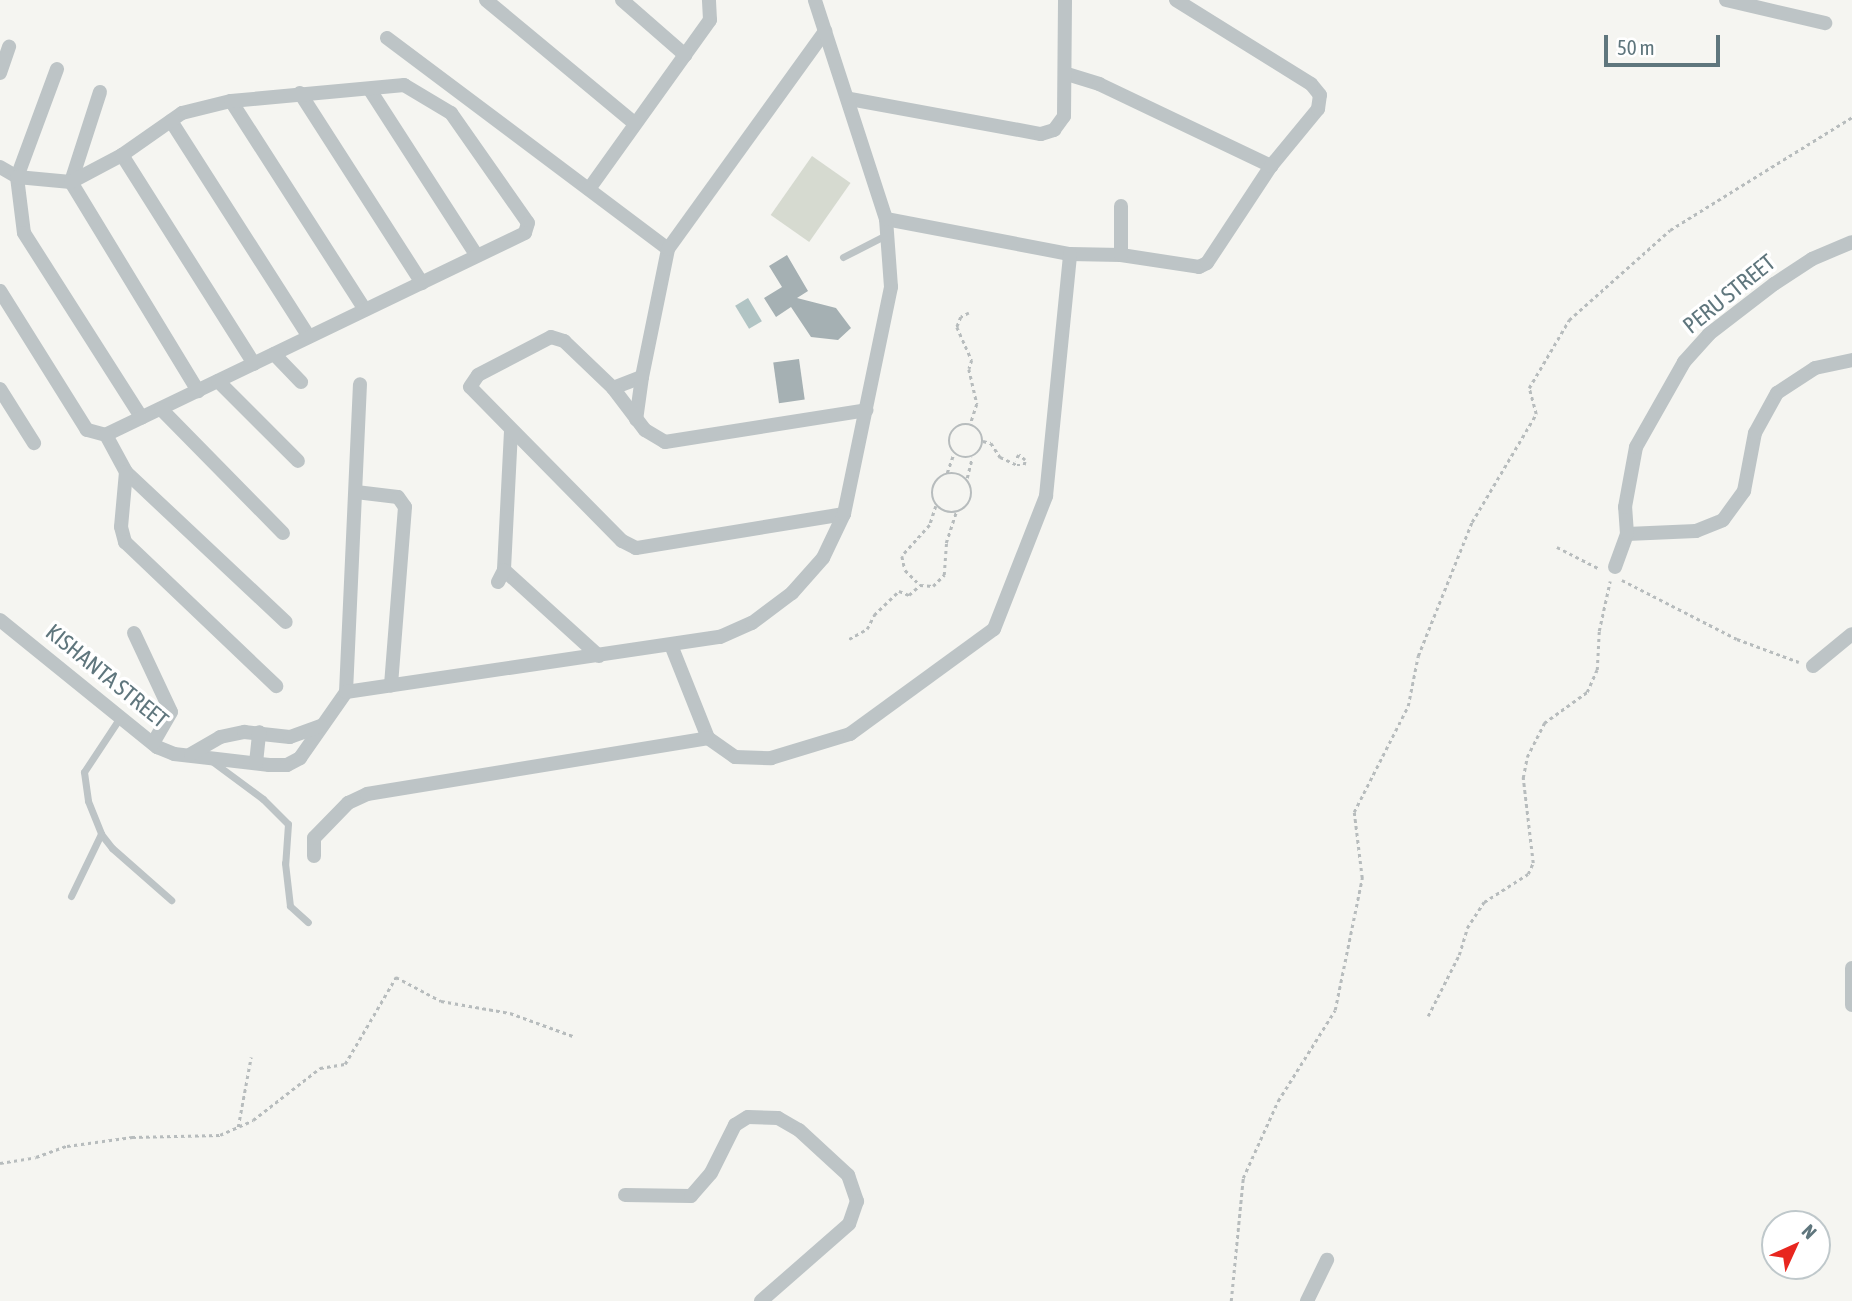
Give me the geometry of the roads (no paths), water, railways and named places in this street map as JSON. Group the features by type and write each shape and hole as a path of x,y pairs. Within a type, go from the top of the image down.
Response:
{"street":[{"path":"486,0 633,122"},
{"path":"622,0 685,55"},
{"path":"589,189 633,122 710,20 709,0"},
{"path":"360,384 346,692 720,637 752,623 792,593 823,558 844,514 891,287 887,226 850,99 815,0"},
{"path":"850,99 1041,134 1055,130 1064,116 1067,74 1065,0"},
{"path":"887,226 1070,254 1121,255 1199,267 1207,263 1270,166 1318,109 1320,95 1311,84 1176,0"},
{"path":"1726,0 1825,23"},
{"path":"636,420 668,249 825,31"},
{"path":"387,38 668,249"},
{"path":"0,73 9,47"},
{"path":"57,69 17,177 24,233 142,418"},
{"path":"1067,74 1111,89 1270,166"},
{"path":"0,167 17,177 71,182 122,155 182,113 231,101 404,85 451,113 528,223 525,233 106,435 87,430 0,291"},
{"path":"370,89 477,256"},
{"path":"100,92 71,182 198,391"},
{"path":"300,93 422,283"},
{"path":"231,101 365,310"},
{"path":"171,121 309,337"},
{"path":"122,155 254,364"},
{"path":"1121,206 1121,255"},
{"name":"PERU STREET","path":"1614,571 1627,534 1625,508 1636,447 1684,362 1709,334 1774,284 1812,259 1852,242"},
{"path":"671,645 708,738 735,757 771,758 850,734 994,629 1046,496 1070,254"},
{"path":"844,514 636,548 622,541 470,387 478,375 541,339 564,341 613,388 636,420 665,442 866,410"},
{"path":"274,354 301,382"},
{"path":"1627,534 1696,531 1723,520 1744,491 1755,433 1777,393 1815,368 1852,360"},
{"path":"613,388 642,377"},
{"path":"218,381 298,461"},
{"path":"0,389 34,443"},
{"path":"161,409 283,533"},
{"path":"511,431 501,576 599,656"},
{"path":"106,435 126,472 286,622"},
{"path":"126,472 121,527 125,542 276,686"},
{"path":"356,492 398,497 405,507 391,685"},
{"name":"KISHANTA STREET","path":"0,620 153,743 174,754 199,752 249,762 293,761 306,751 346,692"},
{"path":"134,633 171,712 153,743"},
{"path":"1813,666 1852,634"},
{"path":"199,752 220,737 252,732 290,737 322,725"},
{"path":"249,762 252,732"},
{"path":"314,856 314,838 348,803 368,794 708,738"},
{"path":"1852,968 1852,1005"},
{"path":"625,1195 691,1196 711,1173 735,1125 748,1117 778,1118 799,1130 848,1175 857,1201 849,1224 761,1301"},
{"path":"1307,1301 1327,1260"}],"lane":[{"path":"843,257 887,226"},
{"path":"121,716 84,772 101,834 138,874 171,900"},
{"path":"199,752 263,799 288,824 285,863 290,906 308,922"},
{"path":"71,896 101,834"}]}
